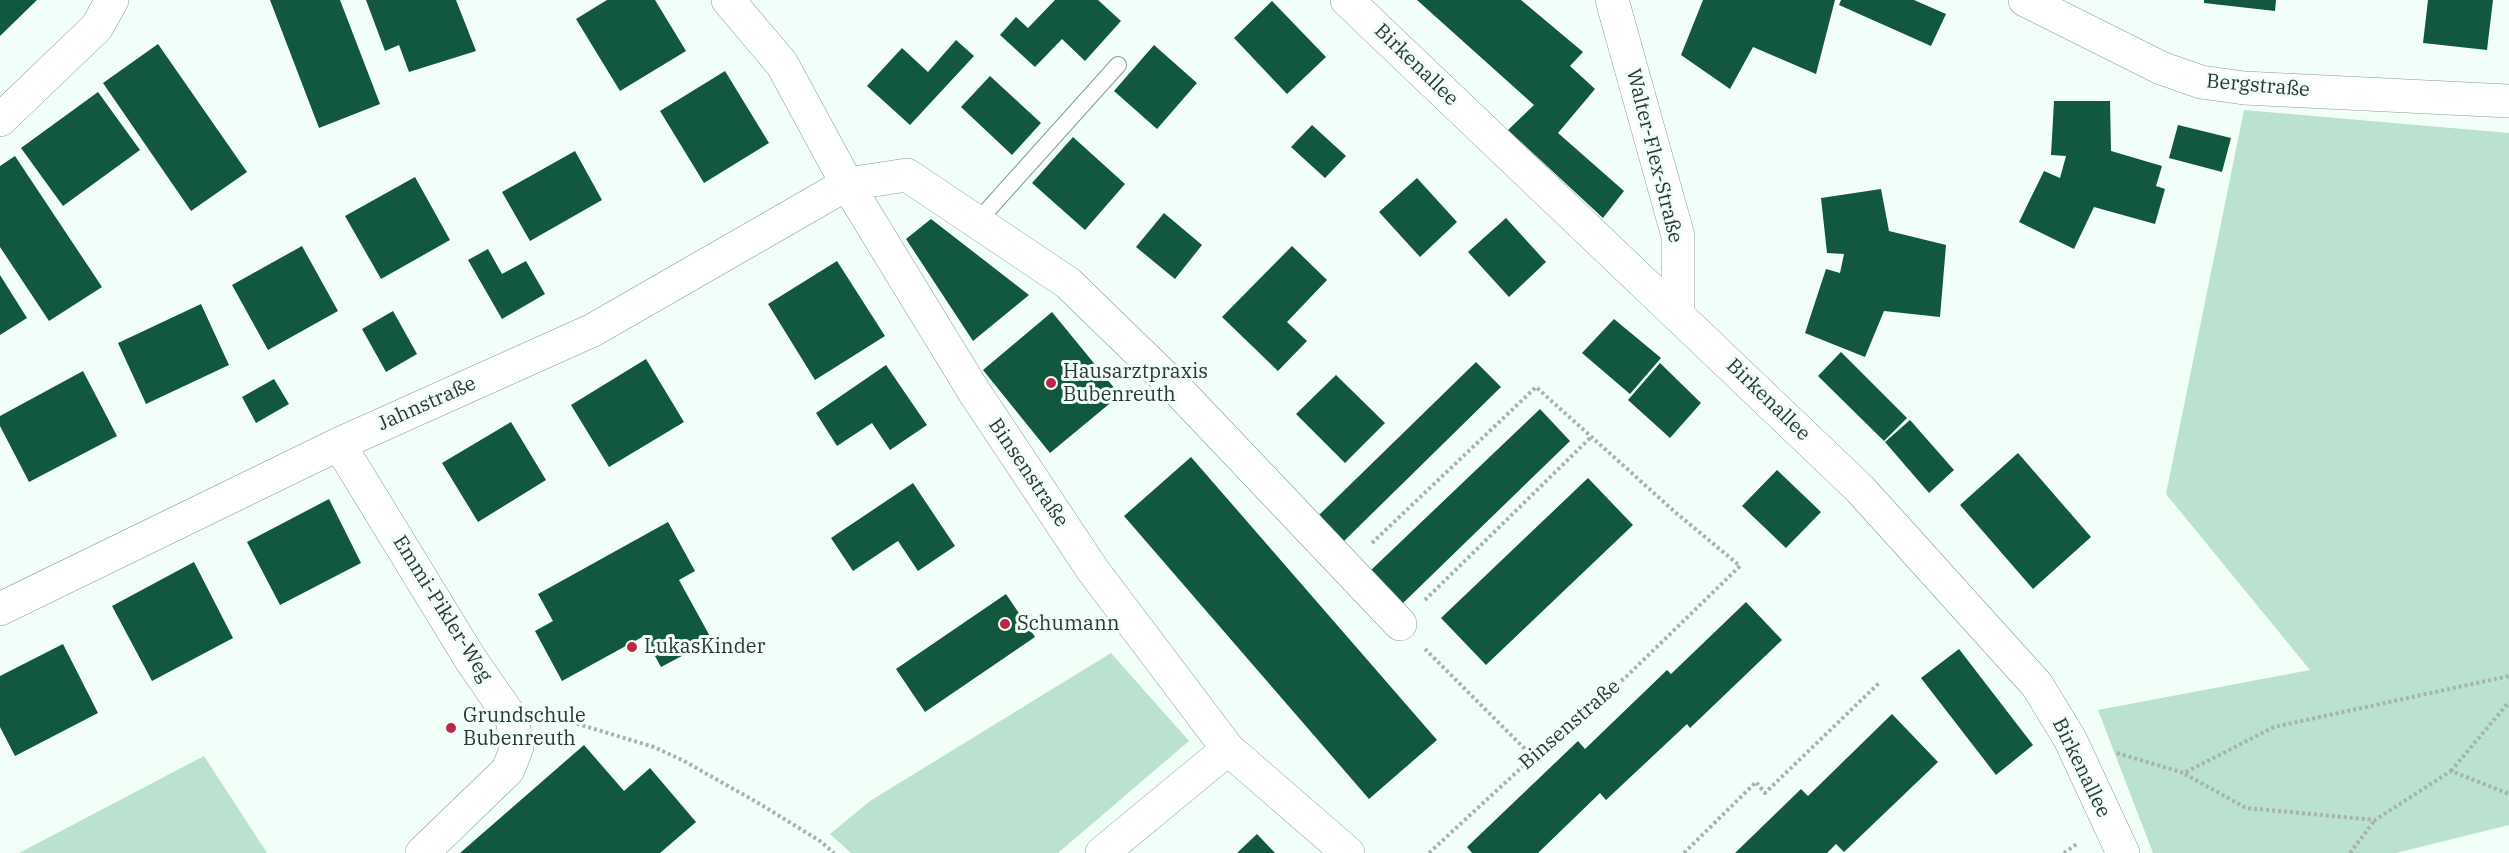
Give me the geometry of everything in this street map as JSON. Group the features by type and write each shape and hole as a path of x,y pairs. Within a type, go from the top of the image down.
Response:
{"street":[{"path":"0,120 97,27 112,0"},
{"name":"Binsenstraße","path":"728,0 782,64 847,184 973,390 1092,569 1227,749 1348,853"},
{"name":"Birkenallee","path":"1347,0 1860,489 2037,685 2070,739 2122,853"},
{"name":"Walter-Flex-Straße","path":"1612,0 1678,236 1678,315"},
{"name":"Bergstraße","path":"2025,0 2161,68 2201,82 2244,88 2509,101"},
{"path":"847,184 907,175 1068,283 1175,387 1400,624"},
{"name":"Jahnstraße","path":"0,609 339,444 592,330 847,184"},
{"name":"Emmi-Pikler-Weg","path":"339,444 471,660 512,719 517,747 508,770 422,853"},
{"path":"1102,853 1227,749"}],"lane":[{"path":"977,222 1118,65"}],"path":[{"path":"1345,568 1536,387 1592,437 1400,624 1533,757"},
{"name":"Binsenstraße","path":"1429,853 1533,757 1628,675 1740,566 1675,512 1592,437"},
{"path":"2184,773 2274,727 2509,676"},
{"path":"1684,853 1756,782 1766,793 1879,684"},
{"path":"500,701 654,747 684,761 759,804 820,841 834,853"},
{"path":"2350,853 2375,820 2451,771 2509,702"},
{"path":"2070,739 2184,773 2246,808 2375,820"},
{"path":"2451,771 2509,794"}],"green space":[{"path":"2244,110 2509,133 2509,825 2396,853 2153,853 2098,710 2310,670 2166,494"},
{"path":"1111,653 1189,741 1058,853 851,853 830,834 870,801"},
{"path":"204,756 267,853 19,853"}],"building":[{"path":"0,0 37,0 0,36"},
{"path":"270,0 340,0 380,104 319,128"},
{"path":"366,0 456,0 476,51 409,72 399,45 385,51"},
{"path":"607,0 655,0 686,51 620,91 576,19"},
{"path":"1055,0 1098,0 1121,21 1085,61 1062,39 1035,67 1000,35 1016,17 1028,28"},
{"path":"1417,0 1521,0 1583,52 1570,66 1595,89 1558,133 1624,191 1603,218 1508,130 1534,105"},
{"path":"1703,0 1835,0 1816,74 1753,47 1730,89 1681,55"},
{"path":"1841,0 1914,0 1946,14 1931,46 1839,5"},
{"path":"2204,0 2276,0 2275,11 2204,3"},
{"path":"2428,0 2493,0 2487,50 2423,43"},
{"path":"1272,1 1326,57 1287,94 1234,38"},
{"path":"956,40 974,56 910,125 867,86 902,48 928,72"},
{"path":"158,44 247,172 191,211 103,83"},
{"path":"1154,45 1197,83 1157,129 1114,91"},
{"path":"725,71 769,143 704,183 660,111"},
{"path":"990,76 1041,123 1012,155 961,107"},
{"path":"98,92 140,150 63,206 21,148"},
{"path":"2054,101 2110,101 2111,151 2162,166 2156,186 2165,189 2155,224 2094,207 2074,249 2019,222 2044,171 2060,178 2066,156 2051,155"},
{"path":"1312,125 1346,156 1325,178 1291,147"},
{"path":"2178,125 2231,138 2222,172 2169,158"},
{"path":"1073,137 1125,184 1085,230 1032,183"},
{"path":"575,151 602,200 530,241 502,192"},
{"path":"15,156 102,287 49,321 0,247 0,166"},
{"path":"415,177 450,240 381,279 345,216"},
{"path":"1417,178 1457,222 1420,257 1379,212"},
{"path":"1881,189 1889,231 1946,245 1940,317 1884,311 1865,357 1805,333 1826,269 1840,273 1844,254 1827,253 1821,198"},
{"path":"1164,213 1202,245 1175,279 1136,247"},
{"path":"1506,218 1546,262 1509,297 1468,252"},
{"path":"931,219 1029,295 973,341 906,239"},
{"path":"302,246 338,311 268,350 232,285"},
{"path":"1292,246 1327,280 1287,322 1307,341 1278,371 1222,317"},
{"path":"488,249 502,274 526,261 545,294 502,319 468,260"},
{"path":"837,261 885,336 815,380 768,304"},
{"path":"0,275 27,318 0,335"},
{"path":"201,304 229,365 146,404 118,343"},
{"path":"393,311 417,354 386,372 362,329"},
{"name":"Hausarztpraxis Bubenreuth","path":"1052,312 1120,395 1050,453 983,370"},
{"path":"1614,319 1661,358 1630,394 1582,353"},
{"path":"1841,352 1907,418 1884,441 1818,376"},
{"path":"646,359 684,422 609,467 571,405"},
{"path":"1476,362 1501,387 1343,542 1318,516"},
{"path":"1660,363 1701,403 1670,438 1628,400"},
{"path":"886,365 927,425 890,450 872,423 837,446 816,413"},
{"path":"83,371 117,436 29,482 0,426 0,416"},
{"path":"1336,375 1385,423 1345,463 1296,414"},
{"path":"274,379 289,404 256,423 242,397"},
{"path":"1540,409 1570,441 1401,605 1369,572"},
{"path":"1910,420 1954,470 1929,493 1885,442"},
{"path":"511,422 546,480 478,522 442,463"},
{"path":"2018,453 2091,537 2033,589 1960,505"},
{"path":"1191,457 1437,740 1369,799 1124,516"},
{"path":"1777,470 1821,512 1786,548 1742,506"},
{"path":"1588,478 1633,525 1486,665 1441,618"},
{"path":"913,483 955,546 918,571 898,541 853,571 831,538"},
{"path":"329,499 361,563 280,605 247,542"},
{"path":"668,522 695,571 679,580 712,640 661,667 644,636 562,681 535,631 553,621 538,594"},
{"path":"194,562 233,638 152,681 112,606"},
{"path":"1006,594 1035,637 925,712 896,669"},
{"path":"1746,602 1782,640 1690,728 1687,724 1606,800 1600,793 1538,853 1472,853 1467,847 1578,741 1585,749 1667,670 1671,674"},
{"path":"63,644 98,713 15,756 0,727 0,676"},
{"path":"1959,649 2033,745 1996,775 1921,678"},
{"path":"1892,714 1938,762 1844,852 1836,844 1827,853 1735,853 1801,789 1808,796"},
{"name":"Grundschule Bubenreuth","path":"584,745 624,791 650,768 696,822 660,853 460,853"},
{"path":"1257,834 1275,853 1237,853"}],"place":[{"name":"Hausarztpraxis Bubenreuth","path":"1051,383"},
{"name":"Schumann","path":"1005,624"},
{"name":"LukasKinder","path":"632,647"},
{"name":"Grundschule Bubenreuth","path":"451,728"}]}
